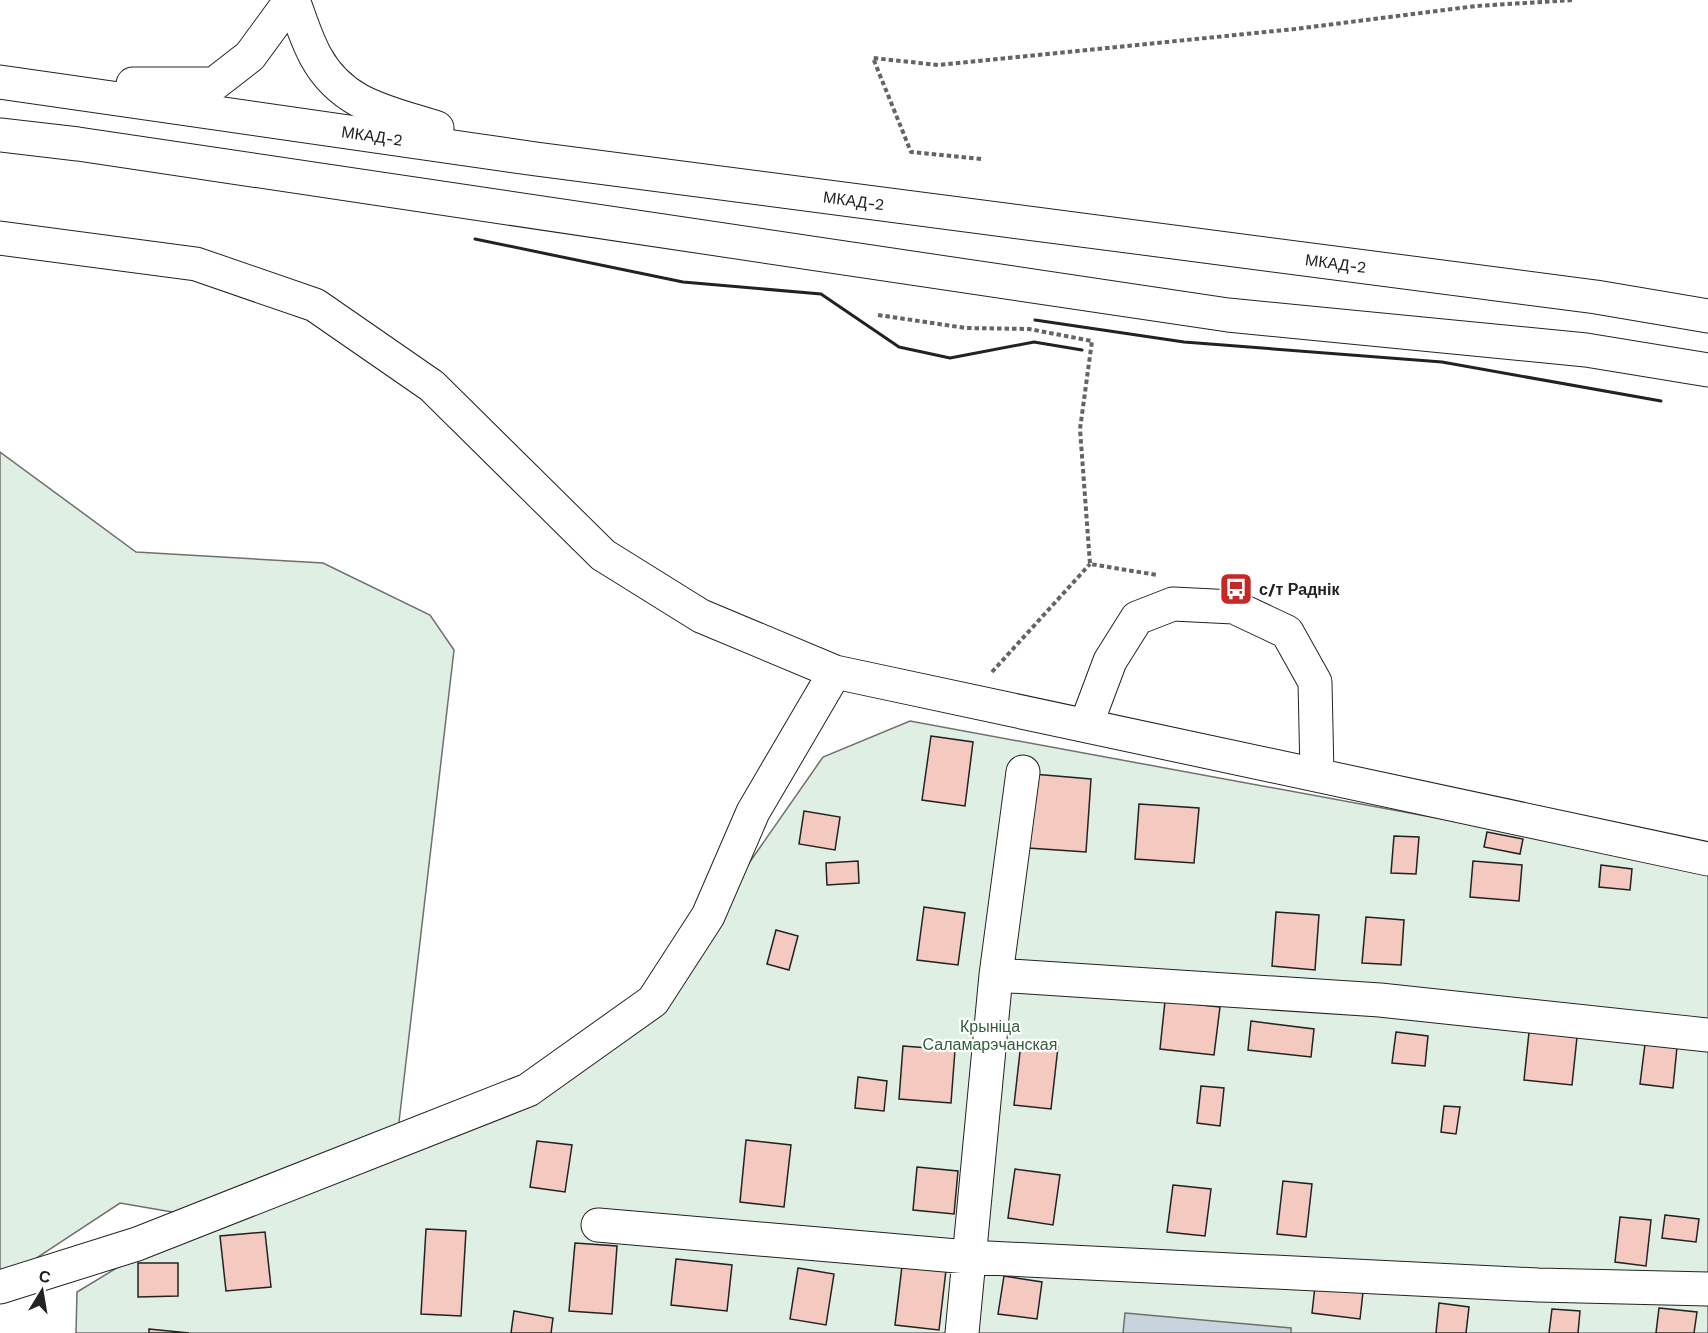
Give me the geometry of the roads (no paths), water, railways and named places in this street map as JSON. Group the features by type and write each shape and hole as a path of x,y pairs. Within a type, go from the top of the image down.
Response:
{"main road":[{"path":"0,82 214,84 250,56 292,0"},
{"path":"292,0 315,56 329,76 350,96 379,111 536,159"},
{"name":"МКАД-2","path":"0,82 536,159 1596,297 1708,316"},
{"path":"0,135 90,146 1228,315 1586,350 1708,370"},
{"path":"0,238 196,264 315,304 432,386 603,555 701,616 836,672 1708,860"},
{"path":"1086,725 1110,661 1137,618 1173,604 1234,607 1287,632 1315,682 1317,774"},
{"path":"0,1287 137,1244 528,1090 653,1001 708,916 753,812 836,672"},
{"path":"962,1333 996,975 1023,772"},
{"path":"996,975 1380,1000 1708,1035"},
{"path":"598,1225 968,1257 1538,1285 1708,1289"}],"place":[{"name":"с/т Раднік","path":"1236,589"}],"park label":[{"name":"Крыніца Саламарэчанская","path":"990,1035"}]}
